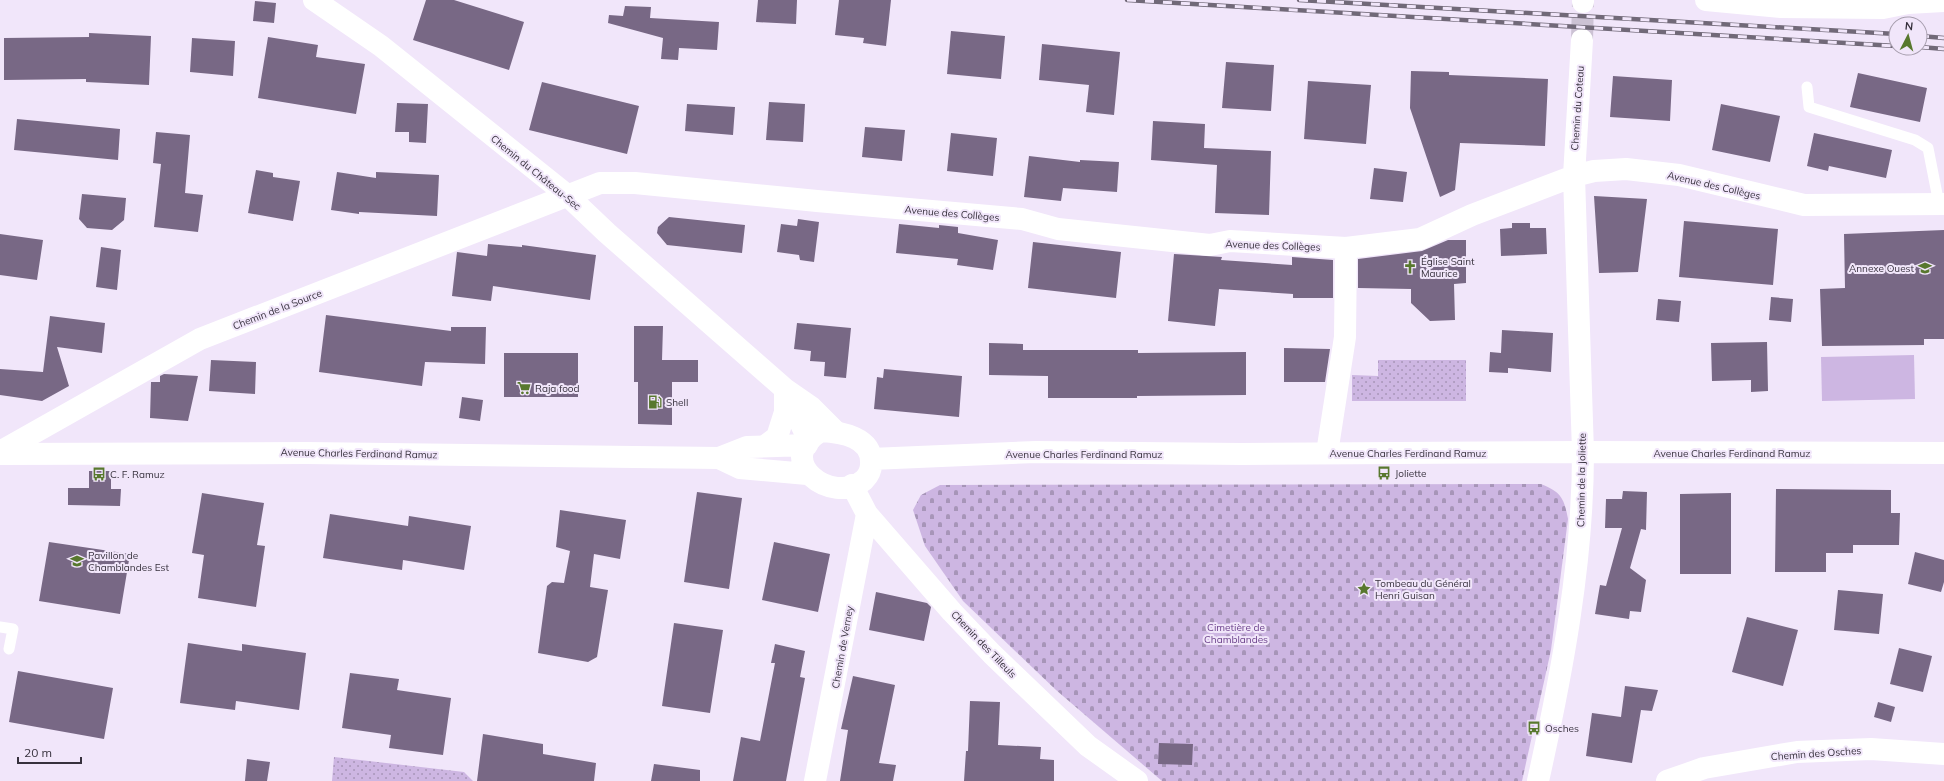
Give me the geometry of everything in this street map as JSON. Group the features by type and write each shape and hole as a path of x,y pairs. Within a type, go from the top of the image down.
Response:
{"street":[{"name":"Chemin du Château-Sec","path":"314,0 381,46 567,195 607,233 785,389 811,407 836,432"},
{"path":"1706,0 1781,7 1883,8 1908,3 1944,1"},
{"name":"Chemin du Coteau","path":"1574,176 1582,40"},
{"name":"Avenue des Collèges","path":"567,195 600,183 635,183 817,202 1022,219 1058,229 1210,245 1230,241 1346,248 1420,239 1472,215 1574,176 1594,171 1626,169 1679,175 1804,205 1941,204"},
{"name":"Chemin de la Joliette","path":"1538,781 1562,665 1572,600 1582,510 1583,452 1574,176"},
{"name":"Chemin de la Source","path":"0,453 200,339 567,195"},
{"path":"1327,453 1345,337 1346,248"},
{"name":"Chemin du Château-Sec","path":"785,389 808,443"},
{"path":"765,446 777,437 785,412 785,389"},
{"path":"821,432 836,432 859,440 868,450 871,460 871,470 864,480 852,486 839,488 822,484 807,474 802,462 803,452 811,438 821,432"},
{"name":"Avenue Charles Ferdinand Ramuz","path":"0,453 306,453 719,458 747,447 808,443"},
{"name":"Avenue Charles Ferdinand Ramuz","path":"871,460 1036,452 1234,454 1583,452 1944,453"},
{"name":"Avenue Charles Ferdinand Ramuz","path":"719,458 740,468 807,474"},
{"name":"Chemin des Tilleuls","path":"852,486 867,514 952,612 992,654 1088,746 1138,781"},
{"name":"Chemin de Verney","path":"815,781 867,514"},
{"name":"Chemin des Osches","path":"1667,781 1704,768 1797,752 1871,749 1944,754"}],"lane":[{"path":"1807,87 1808,107 1915,140 1928,148 1941,204"},
{"path":"0,627 13,629 9,648"}],"green space":[{"path":"1914,355 1915,399 1822,401 1821,357"},
{"path":"1378,360 1466,360 1466,401 1352,401 1352,375 1378,376"},
{"name":"Cimetière de Chamblandes","path":"1541,484 1557,493 1563,501 1568,519 1551,650 1522,781 1162,781 1056,690 963,601 925,546 913,510 921,495 940,485"},
{"path":"334,757 464,772 473,781 332,781"}],"building":[{"path":"426,0 454,0 524,22 509,70 413,40"},
{"path":"758,0 797,0 796,24 756,22"},
{"path":"839,0 891,0 886,46 863,43 864,38 835,35"},
{"path":"255,1 276,3 274,23 253,21"},
{"path":"625,6 651,7 650,18 719,22 717,50 679,48 678,60 661,59 663,38 608,23 609,15 623,16"},
{"path":"951,31 1005,36 1001,79 947,74"},
{"path":"89,33 151,36 149,85 86,82 86,79 4,80 4,38 89,37"},
{"path":"268,37 318,45 316,57 365,64 356,114 258,98"},
{"path":"192,38 235,41 233,76 190,72"},
{"path":"1042,44 1120,52 1114,115 1086,112 1089,85 1039,80"},
{"path":"1226,62 1274,65 1271,111 1222,108"},
{"path":"1411,71 1449,72 1449,75 1548,79 1545,146 1460,143 1455,190 1440,197 1410,108"},
{"path":"1858,73 1927,88 1920,122 1850,107"},
{"path":"1613,76 1672,80 1670,121 1610,117"},
{"path":"1308,81 1371,85 1366,144 1304,139"},
{"path":"542,82 639,106 627,154 529,130"},
{"path":"769,102 805,104 803,142 766,140"},
{"path":"397,103 428,104 426,143 409,142 409,132 395,132"},
{"path":"687,104 735,107 733,135 685,131"},
{"path":"1721,104 1780,116 1770,162 1712,150"},
{"path":"17,119 120,129 118,160 14,150"},
{"path":"1153,121 1205,124 1204,148 1271,151 1269,215 1215,213 1217,165 1151,160"},
{"path":"865,127 905,130 902,161 862,157"},
{"path":"156,132 190,135 185,193 203,195 198,232 154,227 161,164 153,163"},
{"path":"951,133 997,138 993,176 947,171"},
{"path":"1814,133 1892,150 1886,178 1829,166 1828,171 1807,166"},
{"path":"1029,156 1080,162 1080,160 1119,162 1117,192 1063,188 1061,201 1024,197"},
{"path":"1374,168 1407,172 1403,202 1370,199"},
{"path":"256,170 273,173 273,177 300,181 293,221 248,213"},
{"path":"337,172 376,178 376,172 439,175 437,216 359,212 359,214 331,210"},
{"path":"82,194 126,198 124,220 112,230 87,228 79,219"},
{"path":"1594,196 1647,199 1638,272 1599,273"},
{"path":"669,217 745,225 742,253 667,245 657,233 658,227"},
{"path":"798,219 819,222 814,262 800,260 799,255 777,252 781,224 797,226"},
{"path":"1684,221 1778,229 1773,285 1679,277"},
{"path":"1512,223 1530,223 1530,228 1546,228 1547,254 1501,256 1500,229 1512,228"},
{"path":"899,224 939,228 939,225 958,227 958,233 998,240 993,270 957,265 958,259 896,253"},
{"path":"1944,230 1944,339 1924,339 1924,345 1822,346 1820,289 1845,288 1844,234"},
{"path":"0,234 43,240 37,280 0,275"},
{"name":"Église Saint Maurice","path":"1448,240 1466,240 1466,283 1454,284 1455,320 1430,321 1411,303 1411,289 1358,288 1358,259 1422,251"},
{"path":"1033,242 1121,252 1116,298 1028,288"},
{"path":"488,244 522,247 522,245 596,255 590,300 493,286 491,301 452,296 457,252 487,256"},
{"path":"101,247 121,250 117,290 96,287"},
{"path":"1174,254 1222,257 1221,260 1292,265 1292,257 1333,260 1333,298 1293,298 1293,294 1219,289 1215,326 1168,321"},
{"path":"1771,297 1793,299 1791,322 1769,320"},
{"path":"1658,299 1681,301 1679,322 1656,320"},
{"path":"326,315 451,331 451,327 486,327 485,364 425,362 422,386 319,372"},
{"path":"50,316 105,323 102,353 57,347 69,386 42,401 0,395 0,369 43,372"},
{"path":"797,323 851,328 846,378 824,376 825,362 810,361 811,351 794,349"},
{"path":"634,326 663,326 662,360 698,360 698,382 672,382 672,425 638,424 638,382 634,382"},
{"path":"1502,330 1553,333 1551,372 1508,368 1508,373 1489,372 1490,352 1501,353"},
{"path":"1767,342 1768,391 1751,392 1751,380 1712,381 1711,343"},
{"path":"989,343 1023,344 1023,350 1138,350 1138,353 1246,352 1246,395 1137,396 1137,398 1048,398 1048,376 989,375"},
{"path":"1284,348 1330,349 1325,382 1284,382"},
{"path":"504,353 578,353 578,397 504,397"},
{"path":"211,360 256,362 255,394 209,391"},
{"path":"884,369 962,376 959,417 874,409 877,377 883,378"},
{"path":"164,374 198,376 188,421 150,418 151,382 160,382 160,376"},
{"path":"462,397 483,400 480,421 459,418"},
{"path":"89,471 111,471 111,489 121,489 120,506 68,505 68,488 89,488"},
{"path":"1776,489 1891,490 1891,513 1900,513 1899,545 1853,545 1853,553 1826,553 1826,572 1775,572"},
{"path":"1623,491 1647,492 1646,530 1641,529 1630,568 1646,580 1641,612 1630,611 1629,619 1595,614 1600,585 1606,586 1622,528 1605,528 1606,499 1622,499"},
{"path":"697,492 742,498 729,589 684,582"},
{"path":"202,493 264,503 257,545 265,546 256,607 198,598 204,555 192,553"},
{"path":"1731,493 1731,574 1680,574 1680,494"},
{"path":"560,510 626,520 620,559 594,554 590,587 608,590 597,657 588,662 538,653 547,586 552,582 564,583 570,551 556,547"},
{"path":"330,514 408,526 409,516 471,526 464,570 403,560 402,570 323,558"},
{"path":"49,542 130,554 120,614 39,601"},
{"path":"774,542 830,554 818,612 762,600"},
{"path":"1915,552 1944,560 1944,582 1941,592 1908,584"},
{"path":"1838,590 1883,594 1879,634 1834,630"},
{"path":"876,592 927,603 931,607 924,641 869,630"},
{"path":"1747,617 1798,630 1783,686 1732,672"},
{"path":"674,623 723,630 710,713 662,706"},
{"path":"188,643 242,651 242,644 306,653 299,710 236,701 235,710 180,703"},
{"path":"775,644 805,651 800,677 805,678 786,781 733,781 741,737 760,741 775,663 771,663"},
{"path":"1899,648 1932,656 1923,692 1890,684"},
{"path":"18,671 113,688 104,739 9,722"},
{"path":"350,673 399,679 397,690 451,698 443,755 389,748 391,735 342,728"},
{"path":"853,676 895,685 879,763 896,765 893,781 840,781 848,730 841,729"},
{"path":"1625,686 1658,690 1652,711 1641,710 1632,763 1586,756 1592,713 1621,717"},
{"path":"970,701 1000,702 998,745 1041,747 1040,759 1054,760 1054,781 964,781 966,751 968,751"},
{"path":"1878,702 1895,707 1891,722 1874,717"},
{"path":"483,734 543,744 543,754 596,763 594,781 477,781"},
{"path":"1159,743 1193,744 1192,765 1158,764"},
{"path":"247,759 270,762 267,781 245,781"},
{"path":"654,764 700,770 700,781 651,781"}],"tunnel":[{"path":"1582,40 1583,2"}],"railway":[{"path":"1127,0 1888,46"},
{"path":"1299,0 1888,34"},
{"path":"1928,37 1944,38"},
{"path":"1928,48 1944,49"}],"place":[{"name":"Église Saint Maurice","path":"1410,267"},
{"name":"Annexe Ouest","path":"1925,268"},
{"name":"Raja food","path":"524,388"},
{"name":"Shell","path":"655,402"},
{"name":"Joliette","path":"1384,473"},
{"name":"C. F. Ramuz","path":"99,474"},
{"name":"Pavillon de Chamblandes Est","path":"77,561"},
{"name":"Tombeau du Général Henri Guisan","path":"1364,589"},
{"name":"Osches","path":"1534,728"}]}
